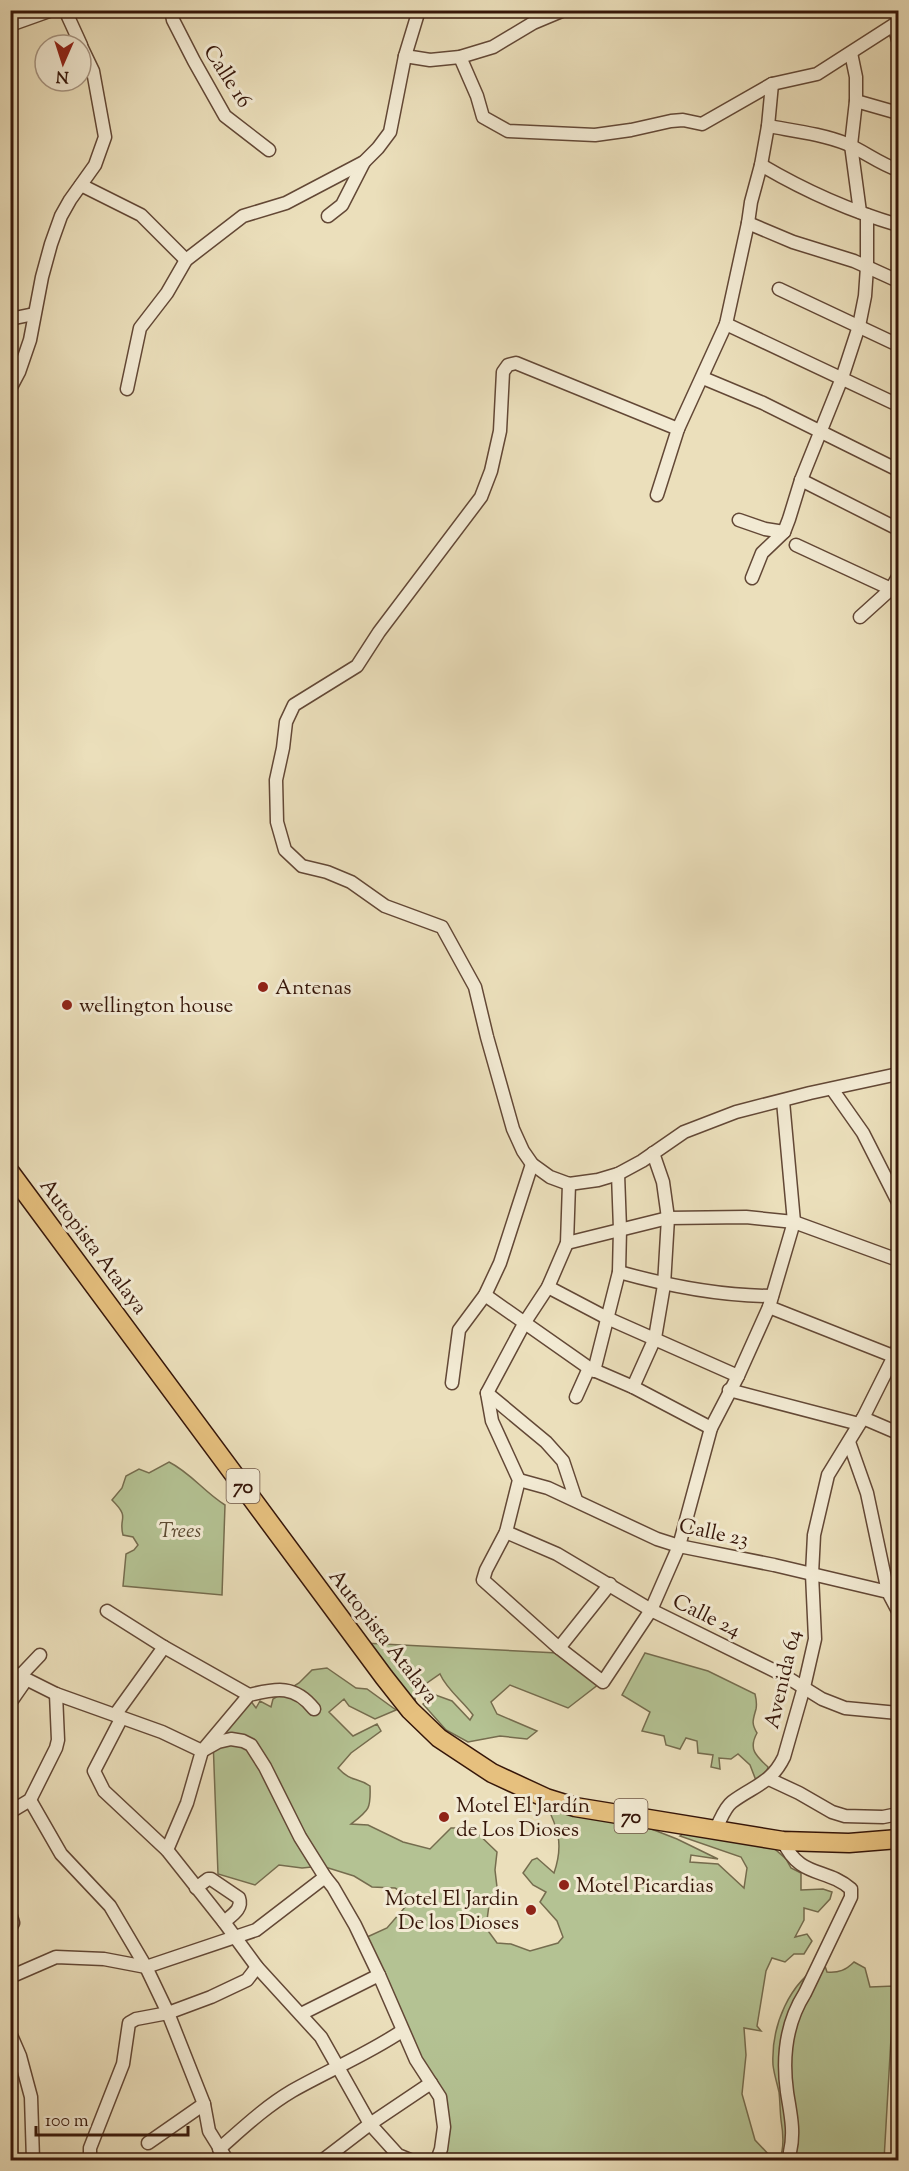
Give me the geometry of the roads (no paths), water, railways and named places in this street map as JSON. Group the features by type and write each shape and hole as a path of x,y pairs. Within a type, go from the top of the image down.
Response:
{"main road":[{"name":"Autopista Atalaya","path":"10,1172 384,1677 410,1710 439,1738 492,1773 546,1798 575,1806 783,1841 849,1843 898,1839"}],"street":[{"path":"10,25 52,10"},
{"path":"65,10 76,33"},
{"name":"Calle 16","path":"171,10 173,20 225,116 269,150"},
{"path":"127,389 140,328 167,293 186,260 243,216 286,203 363,162 378,148 390,132 405,56 419,10"},
{"path":"405,56 430,60 460,57 493,47 533,23 564,10"},
{"path":"460,57 477,96 483,117 508,130 595,135 671,121 683,120 702,124 772,84 817,74 896,23 898,40"},
{"path":"752,578 762,553 783,532 842,378 859,326 865,296 867,267 863,214 851,146 856,77 851,53"},
{"path":"10,389 15,370 30,340 34,314 61,216 95,165 105,137 93,71"},
{"path":"657,495 678,429 726,324 751,202 761,165 772,84"},
{"path":"856,101 898,113"},
{"path":"768,126 831,138 898,170"},
{"path":"328,216 342,204 363,162"},
{"path":"761,165 791,183 863,214 898,225"},
{"path":"81,185 141,215 186,260"},
{"path":"748,223 793,242 843,257 898,281"},
{"path":"779,289 898,345"},
{"path":"10,319 34,314"},
{"path":"726,324 898,405"},
{"path":"678,429 516,363 508,365 503,372 501,431 491,471 481,497 379,632 357,666 294,705 286,722 276,780 277,822 285,850 302,866 327,872 351,882 385,906 442,927 475,987 513,1129 532,1164 550,1177 569,1184 598,1180 618,1174 653,1154 684,1132 736,1112 873,1078 898,1074"},
{"path":"703,378 763,403 898,470"},
{"path":"801,480 898,529"},
{"path":"739,520 765,529 783,532"},
{"path":"796,544 891,590"},
{"path":"860,617 891,590 898,577"},
{"path":"832,1089 863,1133 898,1202"},
{"path":"569,1184 567,1243 548,1287 525,1322 487,1393 492,1421 519,1480 506,1532 483,1580 559,1648 603,1682 651,1610 679,1546 711,1428 738,1376 770,1302 794,1222 783,1101"},
{"path":"633,1388 655,1338 664,1285 668,1218 663,1182 653,1154"},
{"path":"452,1383 459,1330 485,1295 500,1263 532,1164"},
{"path":"576,1397 592,1370 619,1272 618,1174"},
{"path":"567,1243 668,1218 746,1217 794,1222 898,1260"},
{"path":"619,1272 664,1285 770,1302 897,1354"},
{"path":"548,1287 607,1318 738,1376"},
{"path":"485,1295 592,1370 711,1428"},
{"name":"Avenida 64","path":"716,1830 729,1803 769,1779 784,1757 815,1639 812,1574 814,1535 828,1474 849,1442 897,1354"},
{"path":"729,1390 861,1421 898,1433"},
{"path":"487,1393 546,1442 563,1461 576,1500"},
{"path":"849,1442 867,1493 888,1592 898,1611"},
{"name":"Calle 23","path":"519,1480 548,1488 657,1539 679,1546 888,1592"},
{"name":"Calle 24","path":"506,1532 557,1554 651,1610 724,1645 804,1687 822,1699 845,1707 898,1713"},
{"path":"559,1648 610,1584"},
{"path":"107,1611 164,1647 249,1695"},
{"path":"164,1647 118,1717 94,1771 104,1791 166,1850 257,1966 321,2037 339,2065 370,2124 400,2159"},
{"path":"10,1703 19,1676 40,1655"},
{"path":"19,1676 56,1694 162,1732 202,1751"},
{"path":"166,1850 187,1803 202,1751 249,1695 282,1690 303,1696 314,1709"},
{"path":"10,1812 30,1800 57,1748 56,1694"},
{"path":"202,1751 218,1742 231,1739 247,1742 265,1767 300,1837 355,1925 416,2060 440,2097 444,2127 437,2160"},
{"path":"769,1779 800,1792 832,1812 845,1816 883,1817 898,1814"},
{"path":"30,1800 61,1854 110,1906 146,1967 168,2013 204,2104 209,2131 222,2156 266,2108 339,2065 375,2049 402,2031"},
{"path":"783,1841 790,1857 805,1867 845,1884 851,1889 851,1897 797,2006 786,2039 786,2089 793,2126 790,2152"},
{"path":"10,1977 56,1957 104,1959 146,1967 256,1930 325,1877"},
{"path":"196,1888 211,1879 239,1898 238,1910 224,1922"},
{"path":"10,1913 13,1923 10,1929"},
{"path":"90,2160 90,2148 123,2064 129,2023 136,2019 168,2013 211,1997 247,1980 257,1966"},
{"path":"301,2014 379,1976"},
{"path":"10,2033 13,2046 20,2056 32,2097 33,2160"},
{"path":"323,2160 370,2124 431,2083"},
{"path":"148,2143 204,2104"}],"place":[{"name":"Antenas","path":"263,987"},
{"name":"wellington house","path":"67,1005"},
{"name":"Motel El Jardín de Los Dioses","path":"444,1817"},
{"name":"Motel Picardias","path":"564,1885"},
{"name":"Motel El Jardin De los Dioses","path":"531,1910"}],"park label":[{"name":"Trees","path":"180,1530"}]}
